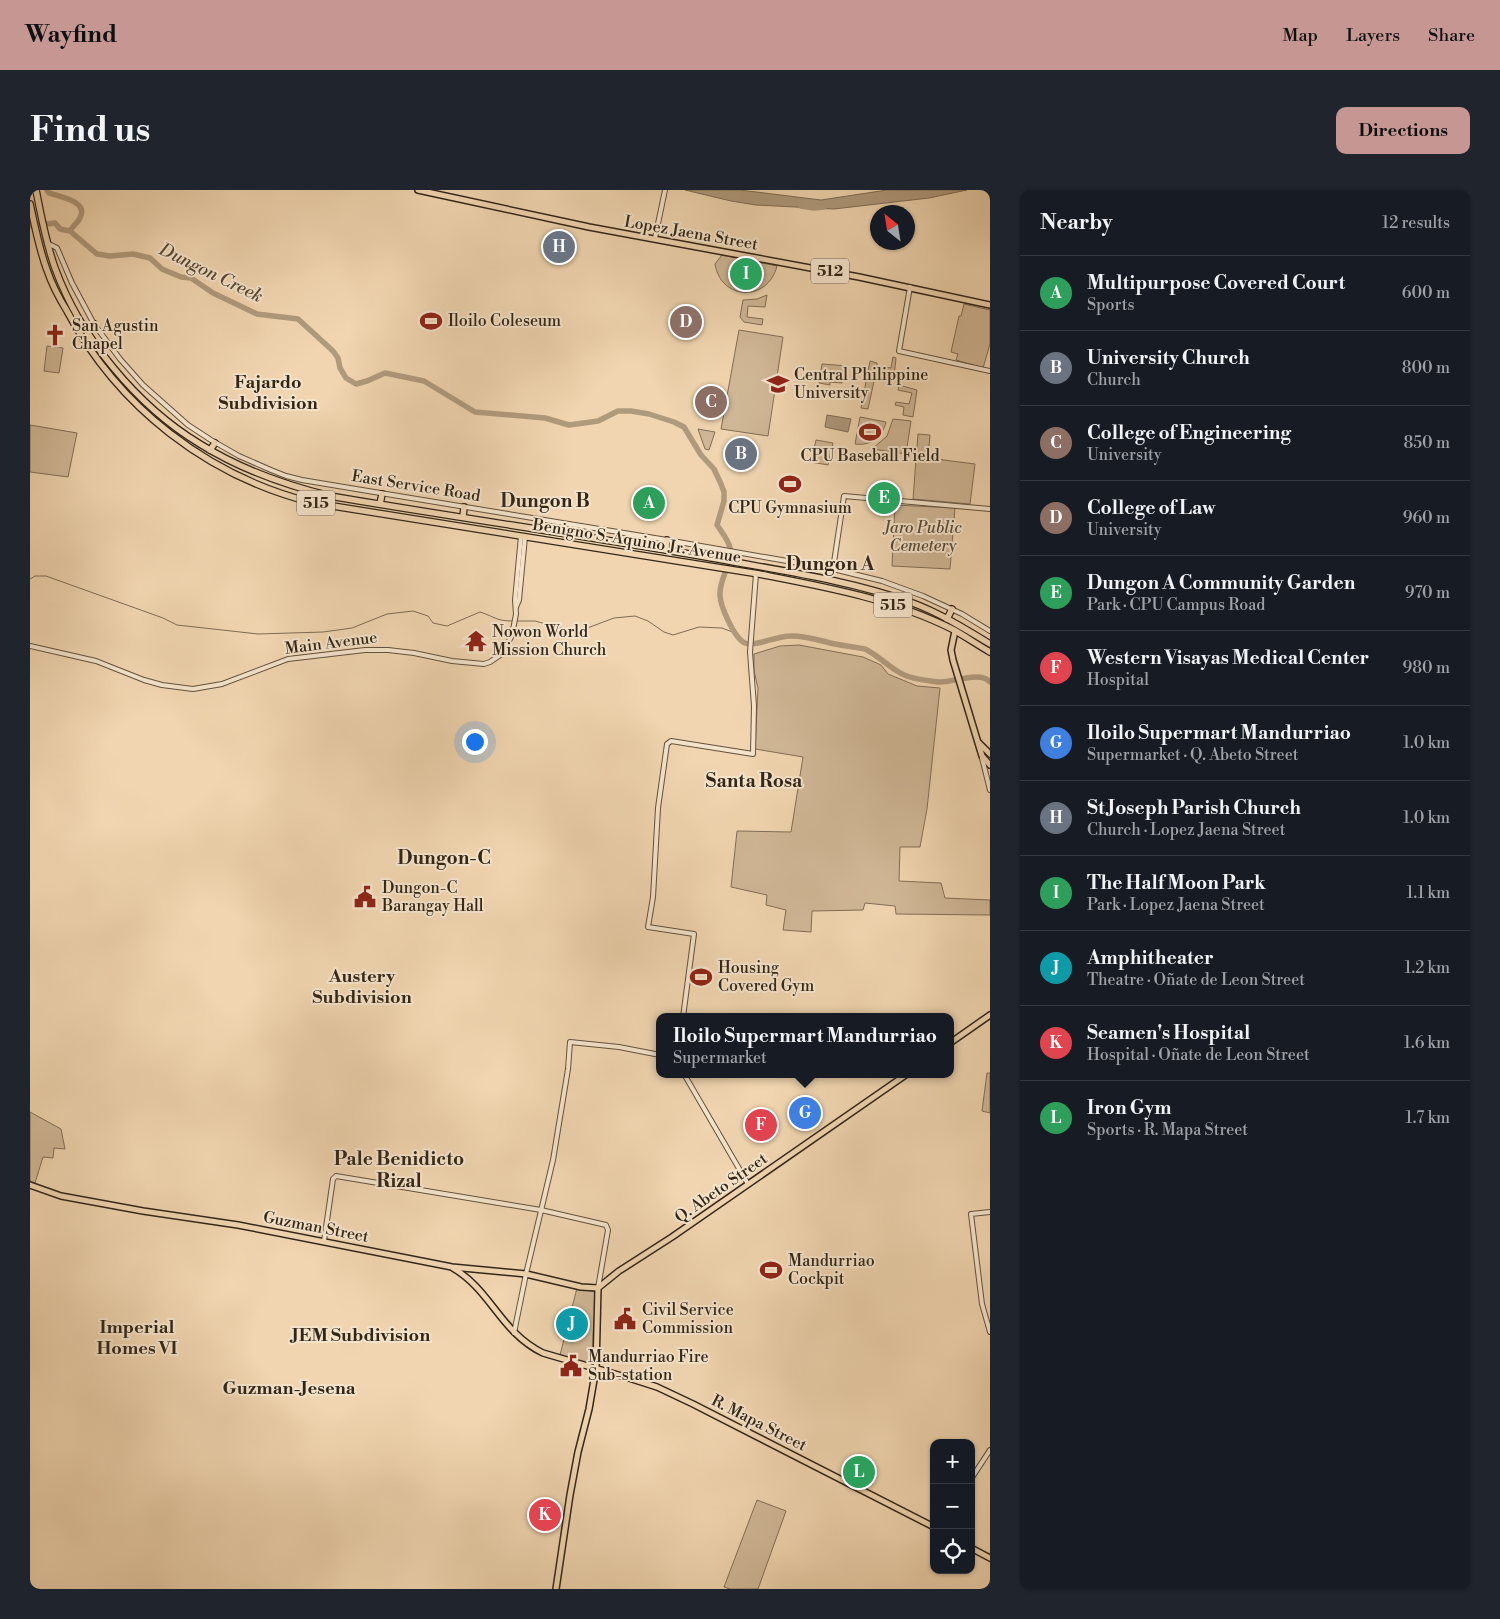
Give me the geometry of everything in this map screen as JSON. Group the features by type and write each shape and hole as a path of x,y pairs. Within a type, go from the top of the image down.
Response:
{"highway":[{"name":"Benigno S. Aquino Jr. Avenue","path":"36,190 44,231 55,269 73,308 112,366 149,405 183,433 233,462 283,484 330,496 666,550 829,579 911,602 947,619 990,644"},
{"name":"Benigno S. Aquino Jr. Avenue","path":"30,204 48,273 81,336 104,369 116,384 143,410 180,442 228,471 280,493 314,503 735,570 828,587 876,599 930,619 955,631 990,652"},
{"path":"67,311 73,308"},
{"path":"86,328 94,324"},
{"path":"143,410 149,405"},
{"path":"210,450 215,443"},
{"path":"228,471 233,462"},
{"path":"380,504 382,494"},
{"path":"350,509 353,500"},
{"path":"463,517 464,507"},
{"path":"488,531 489,522"},
{"path":"601,549 603,540"},
{"path":"666,550 667,540"},
{"path":"828,587 829,579"},
{"path":"947,619 952,609"}],"main road":[{"name":"Lopez Jaena Street","path":"418,190 589,227 655,238 990,304"},
{"path":"955,631 951,650 982,756 990,764"},
{"path":"977,741 990,754"},
{"path":"954,1041 990,1015"},
{"name":"Q. Abeto Street","path":"598,1288 619,1271 901,1078"},
{"name":"Guzman Street","path":"30,1185 70,1198 238,1225 452,1268 526,1274 580,1287 598,1288"},
{"name":"R. Mapa Street","path":"452,1268 470,1280 514,1333 530,1346 543,1352 657,1388 693,1404 930,1525"},
{"path":"556,1589 570,1495 596,1368 598,1288"},
{"path":"975,1550 990,1558"}],"street":[{"path":"655,238 664,192"},
{"name":"East Service Road","path":"47,243 57,248 72,283 94,324 120,359 143,385 188,425 215,443 239,456 286,476 382,494 832,569 882,581 923,596 952,609 990,631"},
{"path":"910,287 899,351 990,371"},
{"path":"832,569 844,496 990,509"},
{"name":"Main Avenue","path":"30,646 96,661 162,685 193,689 232,681 288,659 365,650 414,653 452,661 484,664 503,653 511,639 516,614 515,600 523,537"},
{"path":"684,1013 694,934 648,927 653,897 658,808 667,744 671,741 753,754 754,706 750,652 756,574"},
{"path":"982,756 990,790"},
{"path":"514,1333 553,1160 568,1069 570,1042 620,1047 656,1054"},
{"path":"686,1078 748,1184"},
{"path":"324,1241 333,1179 336,1176 541,1210 606,1225 608,1230 598,1288"},
{"path":"990,1212 971,1214 982,1304 990,1332"},
{"path":"975,1473 990,1450"}],"green space":[{"path":"722,255 777,266 772,278 764,286 755,291 735,290 726,285 719,276 715,264"},
{"path":"767,295 765,307 748,306 747,317 763,319 762,325 744,322 740,317 743,300 757,299"},
{"path":"964,304 990,310 990,344 983,368 956,360 958,354 951,352 959,316 961,316"},
{"path":"739,330 783,337 768,436 721,429"},
{"path":"47,346 63,348 59,373 44,371"},
{"path":"893,357 896,358 894,377 890,376 890,374 876,372 868,409 861,408 870,361 877,363 877,366 891,368"},
{"path":"822,364 848,366 843,372 842,383 830,382 830,385 819,383"},
{"path":"899,385 917,390 913,417 903,415 904,407 895,405 896,402 909,404 912,393 898,390"},
{"name":"CPU Baseball Field","path":"860,417 886,422 879,437 866,444 855,444"},
{"path":"893,419 911,421 906,454 872,449 887,436"},
{"path":"30,425 77,433 68,477 30,472"},
{"path":"698,429 715,432 709,450 705,449"},
{"path":"918,434 930,435 928,458 975,464 970,504 913,499"},
{"path":"816,440 833,443 828,465 811,462"},
{"name":"Jaro Public Cemetery","path":"895,505 955,508 950,569 892,566"},
{"path":"799,645 863,657 881,665 888,674 917,686 940,688 927,809 920,847 900,847 899,881 941,883 945,898 990,900 990,915 896,914 895,906 865,903 863,910 812,911 811,932 783,930 786,910 766,905 767,895 731,887 737,831 791,832 803,757 755,749 758,688 754,671 754,654 780,646"},
{"path":"987,1073 990,1073 990,1113 982,1111"},
{"path":"30,1112 61,1129 65,1149 54,1148 53,1158 43,1157 35,1183 30,1181"},
{"path":"577,1288 596,1292 593,1361 589,1364 560,1355"},
{"path":"757,1500 786,1511 758,1589 730,1589 724,1587"}],"shaded area":[{"path":"685,190 740,190 821,200 887,190 967,190 929,198 834,209 756,205"},
{"path":"827,415 851,419 848,432 825,427"}],"waterway":[{"path":"47,190 49,193 66,198 81,207 80,218 70,231"},
{"path":"801,206 824,207"},
{"name":"Dungon Creek","path":"30,226 55,223 60,229 70,231 97,254 110,256 133,254 150,258 162,269 181,277 191,278 213,293 257,314 298,319 333,351 346,378 356,384 385,373 424,381 475,412 545,418 569,425 598,421 618,411 649,414 674,422 684,427 701,455 714,469 724,492 724,501 717,525 728,542 730,554 722,582 720,598 728,620 741,640 749,644 785,636 807,637 865,649 902,674 917,679 944,682 980,677 990,682"},
{"path":"30,579 35,576 46,576 163,618 177,625 258,634 323,632 352,628 387,614 413,611 428,616 433,623 447,626 480,612 499,619 513,621"},
{"path":"517,621 535,621 568,630 582,630 614,618 635,616 673,635 699,627 722,628 735,633"}],"place":[{"name":"St Joseph Parish Church","path":"559,247"},
{"name":"The Half Moon Park","path":"746,274"},
{"name":"Iloilo Coleseum","path":"431,321"},
{"name":"College of Law","path":"686,322"},
{"name":"San Agustin Chapel","path":"55,335"},
{"name":"Central Philippine University","path":"778,384"},
{"name":"College of Engineering","path":"711,402"},
{"name":"CPU Baseball Field","path":"870,432"},
{"name":"University Church","path":"741,454"},
{"name":"CPU Gymnasium","path":"790,484"},
{"name":"Dungon A Community Garden","path":"884,498"},
{"name":"Multipurpose Covered Court","path":"649,503"},
{"name":"Nowon World Mission Church","path":"476,641"},
{"name":"Dungon-C Barangay Hall","path":"365,897"},
{"name":"Housing Covered Gym","path":"701,977"},
{"name":"Iloilo Supermart Mandurriao","path":"805,1113"},
{"name":"Western Visayas Medical Center","path":"761,1125"},
{"name":"Mandurriao Cockpit","path":"771,1270"},
{"name":"Civil Service Commission","path":"625,1319"},
{"name":"Amphitheater","path":"572,1324"},
{"name":"Mandurriao Fire Sub-station","path":"571,1366"},
{"name":"Iron Gym","path":"859,1472"},
{"name":"Seamen's Hospital","path":"545,1515"}],"district":[{"name":"Fajardo Subdivision","path":"268,392"},
{"name":"Dungon B","path":"545,501"},
{"name":"Dungon A","path":"830,564"},
{"name":"Santa Rosa","path":"754,781"},
{"name":"Dungon-C","path":"444,858"},
{"name":"Austery Subdivision","path":"362,986"},
{"name":"Pale Benidicto Rizal","path":"399,1170"},
{"name":"JEM Subdivision","path":"361,1335"},
{"name":"Imperial Homes VI","path":"137,1337"},
{"name":"Guzman-Jesena","path":"289,1388"}]}
